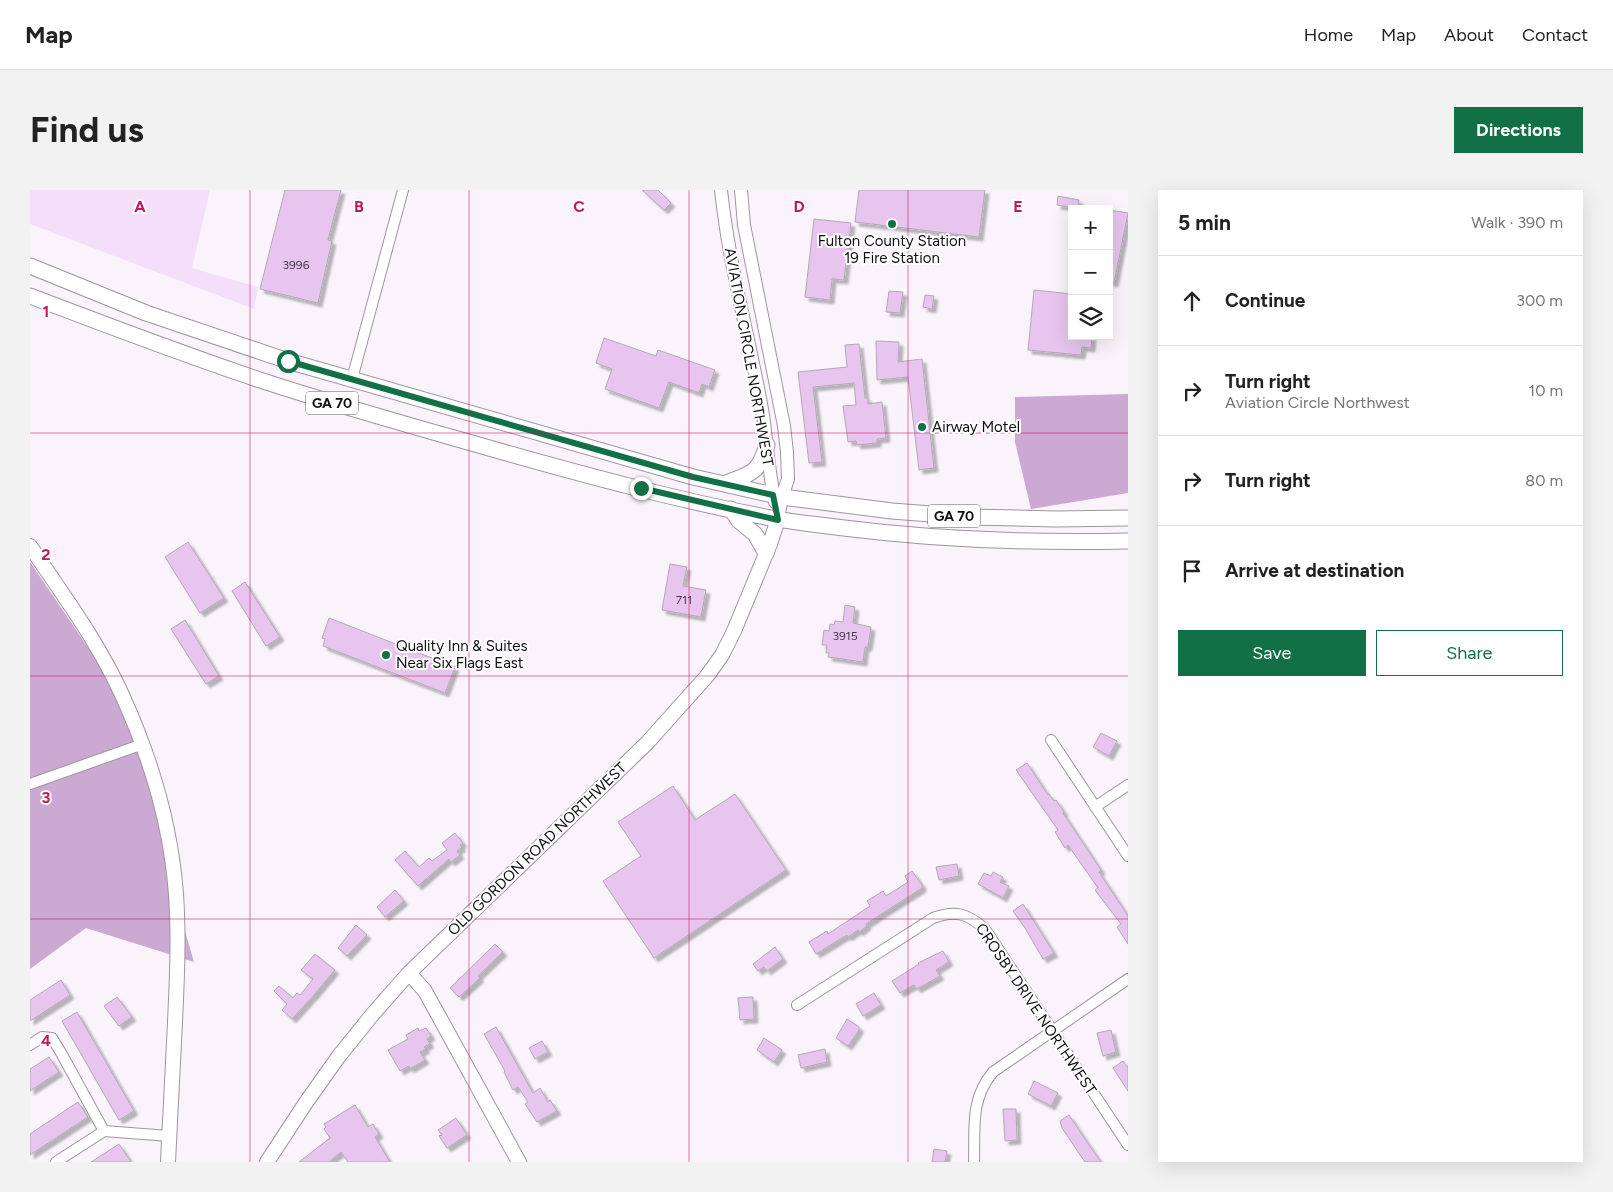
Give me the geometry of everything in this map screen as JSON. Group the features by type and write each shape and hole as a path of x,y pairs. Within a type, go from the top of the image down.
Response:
{"main road":[{"name":"GA 70","path":"30,266 146,312 288,361 683,475 777,496 892,511 970,517 1128,518"},
{"name":"GA 70","path":"30,296 168,348 346,407 592,476 778,520 896,534 973,540 1128,541"},
{"path":"724,484 753,472 761,464 766,445"},
{"path":"731,509 739,521 754,534 766,554"},
{"name":"OLD GORDON ROAD NORTHWEST","path":"267,1162 306,1101 339,1056 409,973 647,743 707,676 722,654 734,631 778,520"},
{"path":"30,546 100,651 123,696 143,744 158,792 169,841 176,892 178,943 168,1162"},
{"path":"409,973 425,991 519,1162"}],"street":[{"path":"352,379 403,190"},
{"name":"AVIATION CIRCLE NORTHWEST","path":"721,190 726,232 743,309 763,415 766,445 777,496 778,520"},
{"name":"AVIATION CIRCLE NORTHWEST","path":"741,190 744,225 786,446 788,479 777,496"},
{"path":"1051,740 1128,856"},
{"path":"30,784 143,744"},
{"path":"1095,807 1128,784"},
{"name":"CROSBY DRIVE NORTHWEST","path":"796,1005 933,918 945,914 960,914 974,919 985,929 1128,1145"},
{"path":"974,1162 976,1108 979,1092 985,1081 993,1072 1128,979"},
{"path":"30,1045 42,1037 52,1038 104,1131"},
{"path":"56,1162 104,1131 170,1136"}],"shaded area":[{"path":"30,190 210,190 192,268 258,287 254,309 30,224"},
{"path":"1128,394 1128,493 1031,509 1015,442 1015,397"},
{"path":"30,562 104,671 155,781 177,904 194,962 86,928 30,969"}],"building":[{"path":"285,190 341,190 328,240 332,241 318,303 260,289"},
{"path":"642,190 658,190 671,203 664,210"},
{"path":"859,190 985,190 979,237 855,222"},
{"path":"1058,196 1079,200 1078,205 1068,205 1068,207 1057,205"},
{"path":"1113,211 1128,213 1113,283"},
{"path":"814,219 851,223 844,280 832,279 830,300 805,297"},
{"path":"1034,290 1068,294 1068,340 1092,340 1091,348 1082,347 1081,355 1028,350"},
{"path":"889,291 903,292 900,313 886,312"},
{"path":"925,295 934,296 932,309 923,307"},
{"path":"604,338 656,356 658,350 715,370 709,387 702,384 699,393 669,382 659,408 605,389 612,369 596,363"},
{"path":"876,341 899,342 898,362 922,359 934,468 919,470 908,377 877,380"},
{"path":"859,344 865,398 868,398 868,404 882,402 886,438 877,439 877,443 857,445 856,441 848,442 843,406 856,405 854,383 813,387 822,462 809,463 798,372 847,367 845,345"},
{"path":"188,542 224,598 200,613 165,557"},
{"path":"670,564 687,567 683,586 706,590 701,617 662,610"},
{"path":"245,582 280,637 266,646 232,591"},
{"path":"845,605 855,607 853,623 871,627 868,647 865,647 863,662 828,657 829,653 826,653 827,645 822,645 824,630 829,631 830,624 834,625 835,621 843,622"},
{"name":"Quality Inn & Suites Near Six Flags East","path":"329,618 455,667 445,693 323,646 325,639 322,638"},
{"path":"185,620 219,676 206,684 171,629"},
{"path":"1101,733 1117,741 1109,756 1093,747"},
{"path":"1027,763 1048,795 1054,801 1056,800 1064,812 1101,870 1099,872 1128,916 1128,944 1117,927 1121,924 1095,890 1098,888 1068,845 1065,848 1055,832 1058,830 1016,770"},
{"path":"673,786 695,820 735,794 786,870 654,958 603,881 641,856 618,822"},
{"path":"455,833 463,843 460,845 462,847 457,851 460,855 451,862 449,859 418,886 395,860 405,851 419,867 429,858 432,861 447,850 442,843"},
{"path":"957,864 959,876 939,880 936,867"},
{"path":"912,871 922,885 922,888 866,924 867,926 859,932 858,930 848,937 847,935 816,954 809,942 827,931 828,934 870,906 867,901 883,891 886,896 908,882 905,876"},
{"path":"993,872 1003,877 1000,882 1009,886 1003,898 978,884 984,873 991,876"},
{"path":"395,890 404,901 385,917 377,907"},
{"path":"1023,904 1054,953 1043,959 1013,911"},
{"path":"356,925 367,935 347,956 338,948"},
{"path":"495,944 503,952 478,976 480,978 459,997 450,988"},
{"path":"775,947 783,959 767,971 764,967 758,971 753,964"},
{"path":"943,951 949,962 936,970 940,976 917,989 914,985 900,993 892,981 918,963"},
{"path":"315,954 335,970 292,1019 282,1010 287,1004 274,991 279,986 293,998 297,993 300,995 313,979 301,970"},
{"path":"61,980 70,995 30,1021 30,1000"},
{"path":"874,993 881,1005 863,1016 856,1004"},
{"path":"117,997 132,1017 119,1026 104,1006"},
{"path":"753,997 754,1019 740,1020 738,998"},
{"path":"77,1012 134,1111 119,1120 62,1021"},
{"path":"847,1019 859,1027 859,1030 848,1046 836,1038"},
{"path":"496,1027 533,1093 540,1088 548,1102 550,1100 557,1111 537,1122 525,1104 528,1102 518,1087 513,1090 505,1071 484,1034"},
{"path":"418,1028 419,1031 426,1028 431,1036 427,1039 430,1044 420,1052 425,1060 410,1069 409,1066 400,1071 388,1050 408,1039 406,1035"},
{"path":"1111,1030 1116,1052 1103,1056 1097,1033"},
{"path":"764,1038 782,1050 774,1062 757,1050"},
{"path":"542,1041 548,1052 535,1059 529,1048"},
{"path":"825,1049 827,1062 801,1068 798,1055"},
{"path":"49,1057 59,1072 30,1091 30,1069"},
{"path":"1123,1061 1128,1068 1128,1091 1113,1068"},
{"path":"1034,1081 1058,1093 1051,1106 1028,1094"},
{"path":"78,1102 88,1117 30,1155 30,1134"},
{"path":"355,1105 368,1127 373,1124 379,1134 375,1137 390,1162 348,1162 341,1152 329,1162 299,1162 330,1138 324,1129 326,1127 324,1124"},
{"path":"1003,1109 1016,1109 1017,1140 1005,1141"},
{"path":"1069,1115 1101,1162 1085,1162 1062,1128 1060,1121"},
{"path":"456,1118 467,1135 447,1148 439,1136 442,1135 438,1130"},
{"path":"119,1144 131,1162 91,1162"},
{"path":"934,1149 947,1151 945,1162 932,1162"}],"place":[{"name":"Fulton County Station 19 Fire Station","path":"892,224"},
{"name":"Airway Motel","path":"922,427"},
{"name":"Quality Inn & Suites Near Six Flags East","path":"386,655"}],"route":[{"path":"288,361 693,477 773,495 778,520 641,488"}]}
